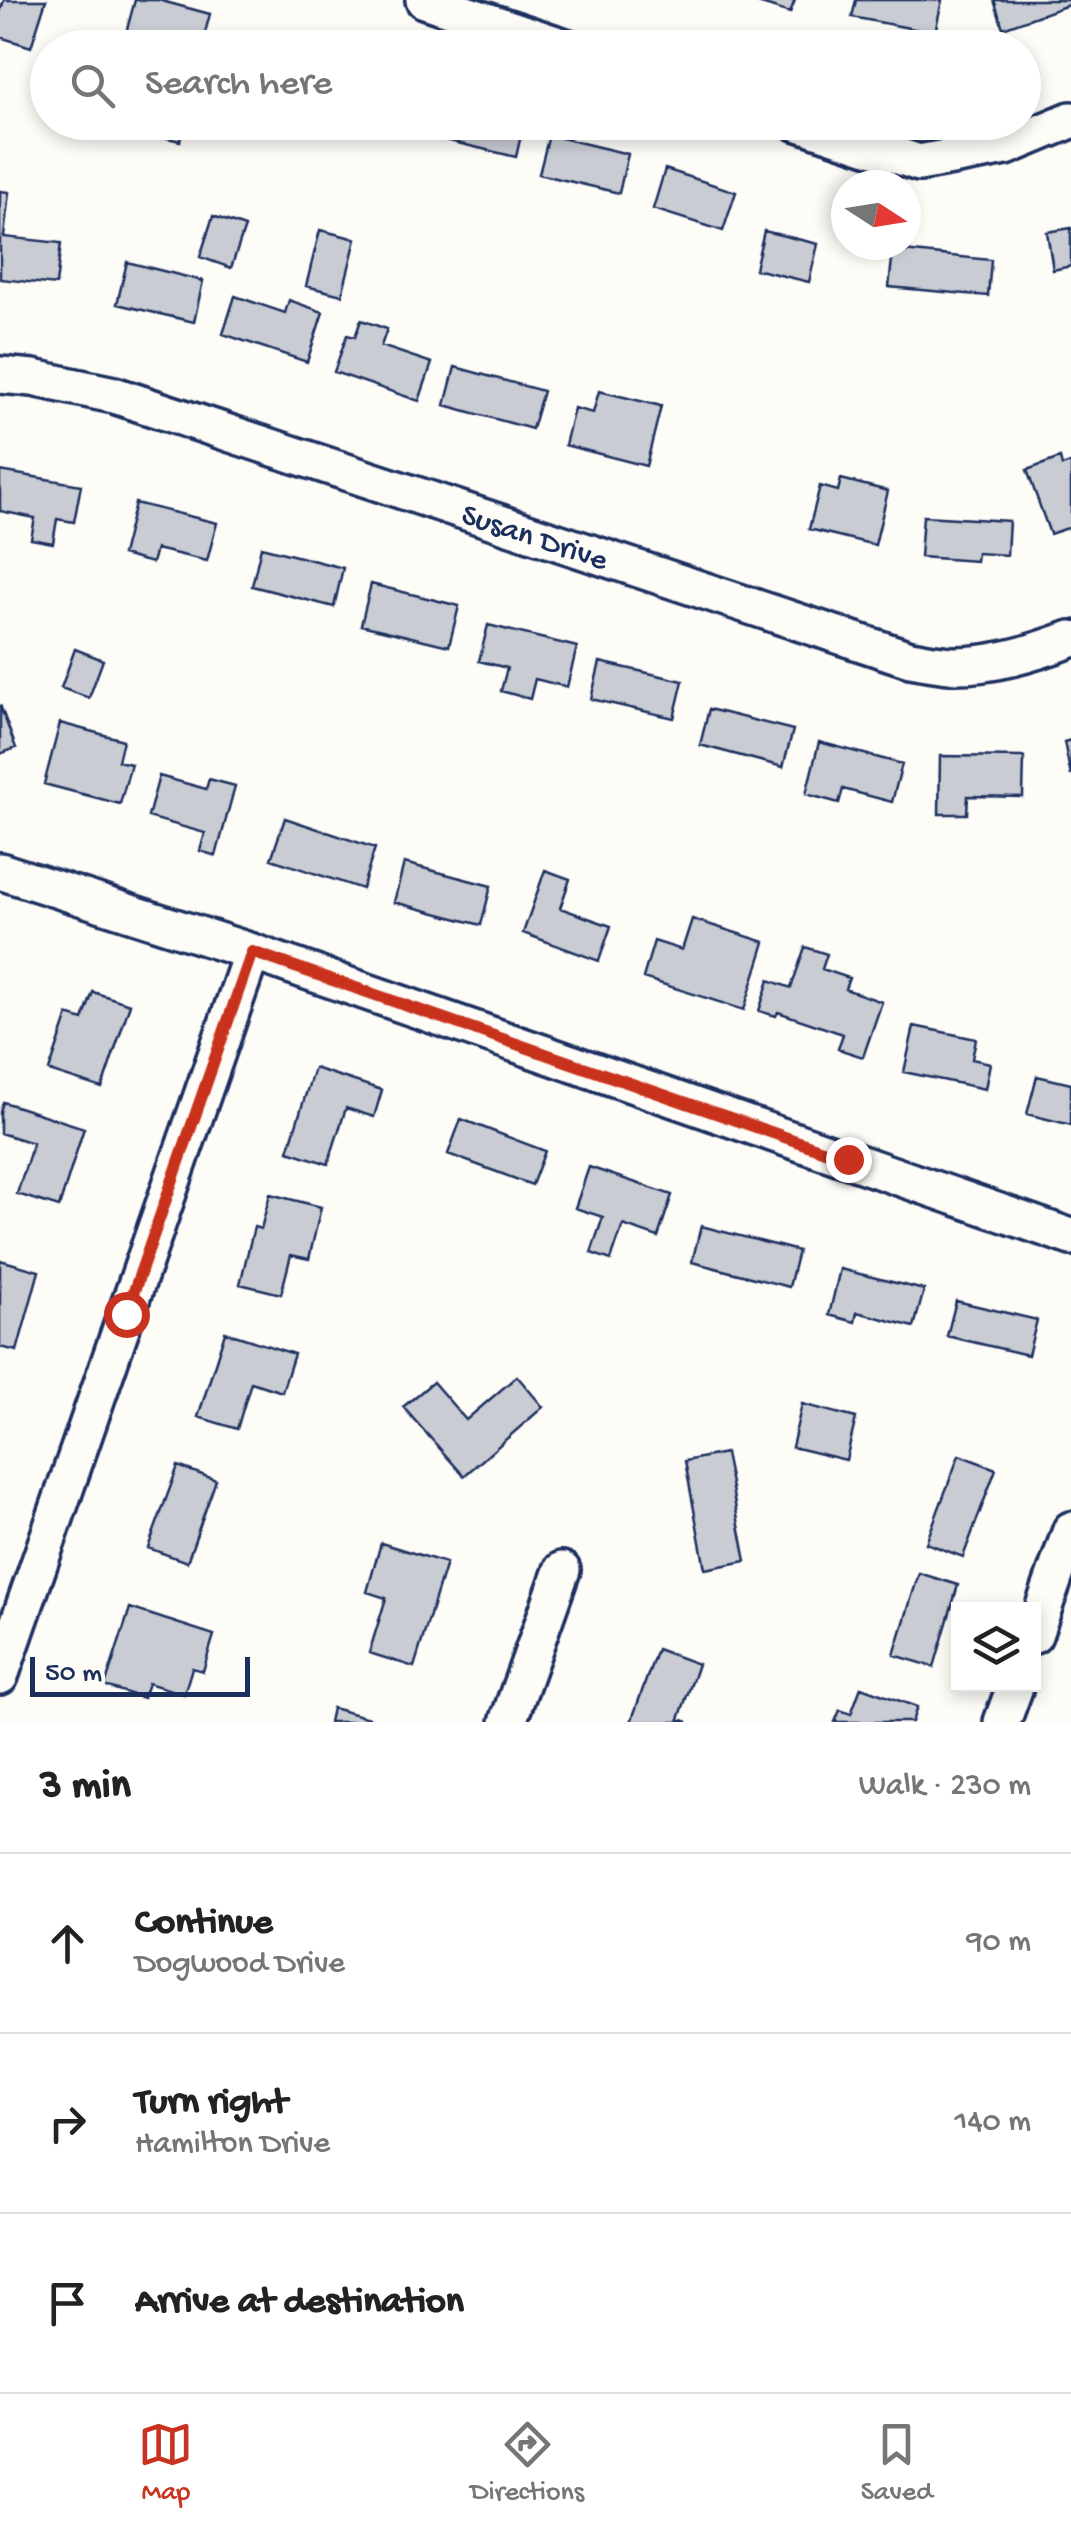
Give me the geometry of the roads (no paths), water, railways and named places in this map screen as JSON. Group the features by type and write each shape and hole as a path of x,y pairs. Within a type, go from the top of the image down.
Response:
{"street":[{"path":"424,0 514,30"},
{"path":"1041,132 1071,120"},
{"path":"850,140 919,163 1006,147 1023,140"},
{"name":"Susan Drive","path":"0,376 32,378 114,395 910,660 952,665 986,662 1071,639"},
{"path":"0,872 252,952 1071,1236"},
{"path":"0,1676 252,952"},
{"path":"1041,1615 1071,1530"},
{"path":"508,1722 562,1570"},
{"path":"1002,1722 1013,1692"}]}
